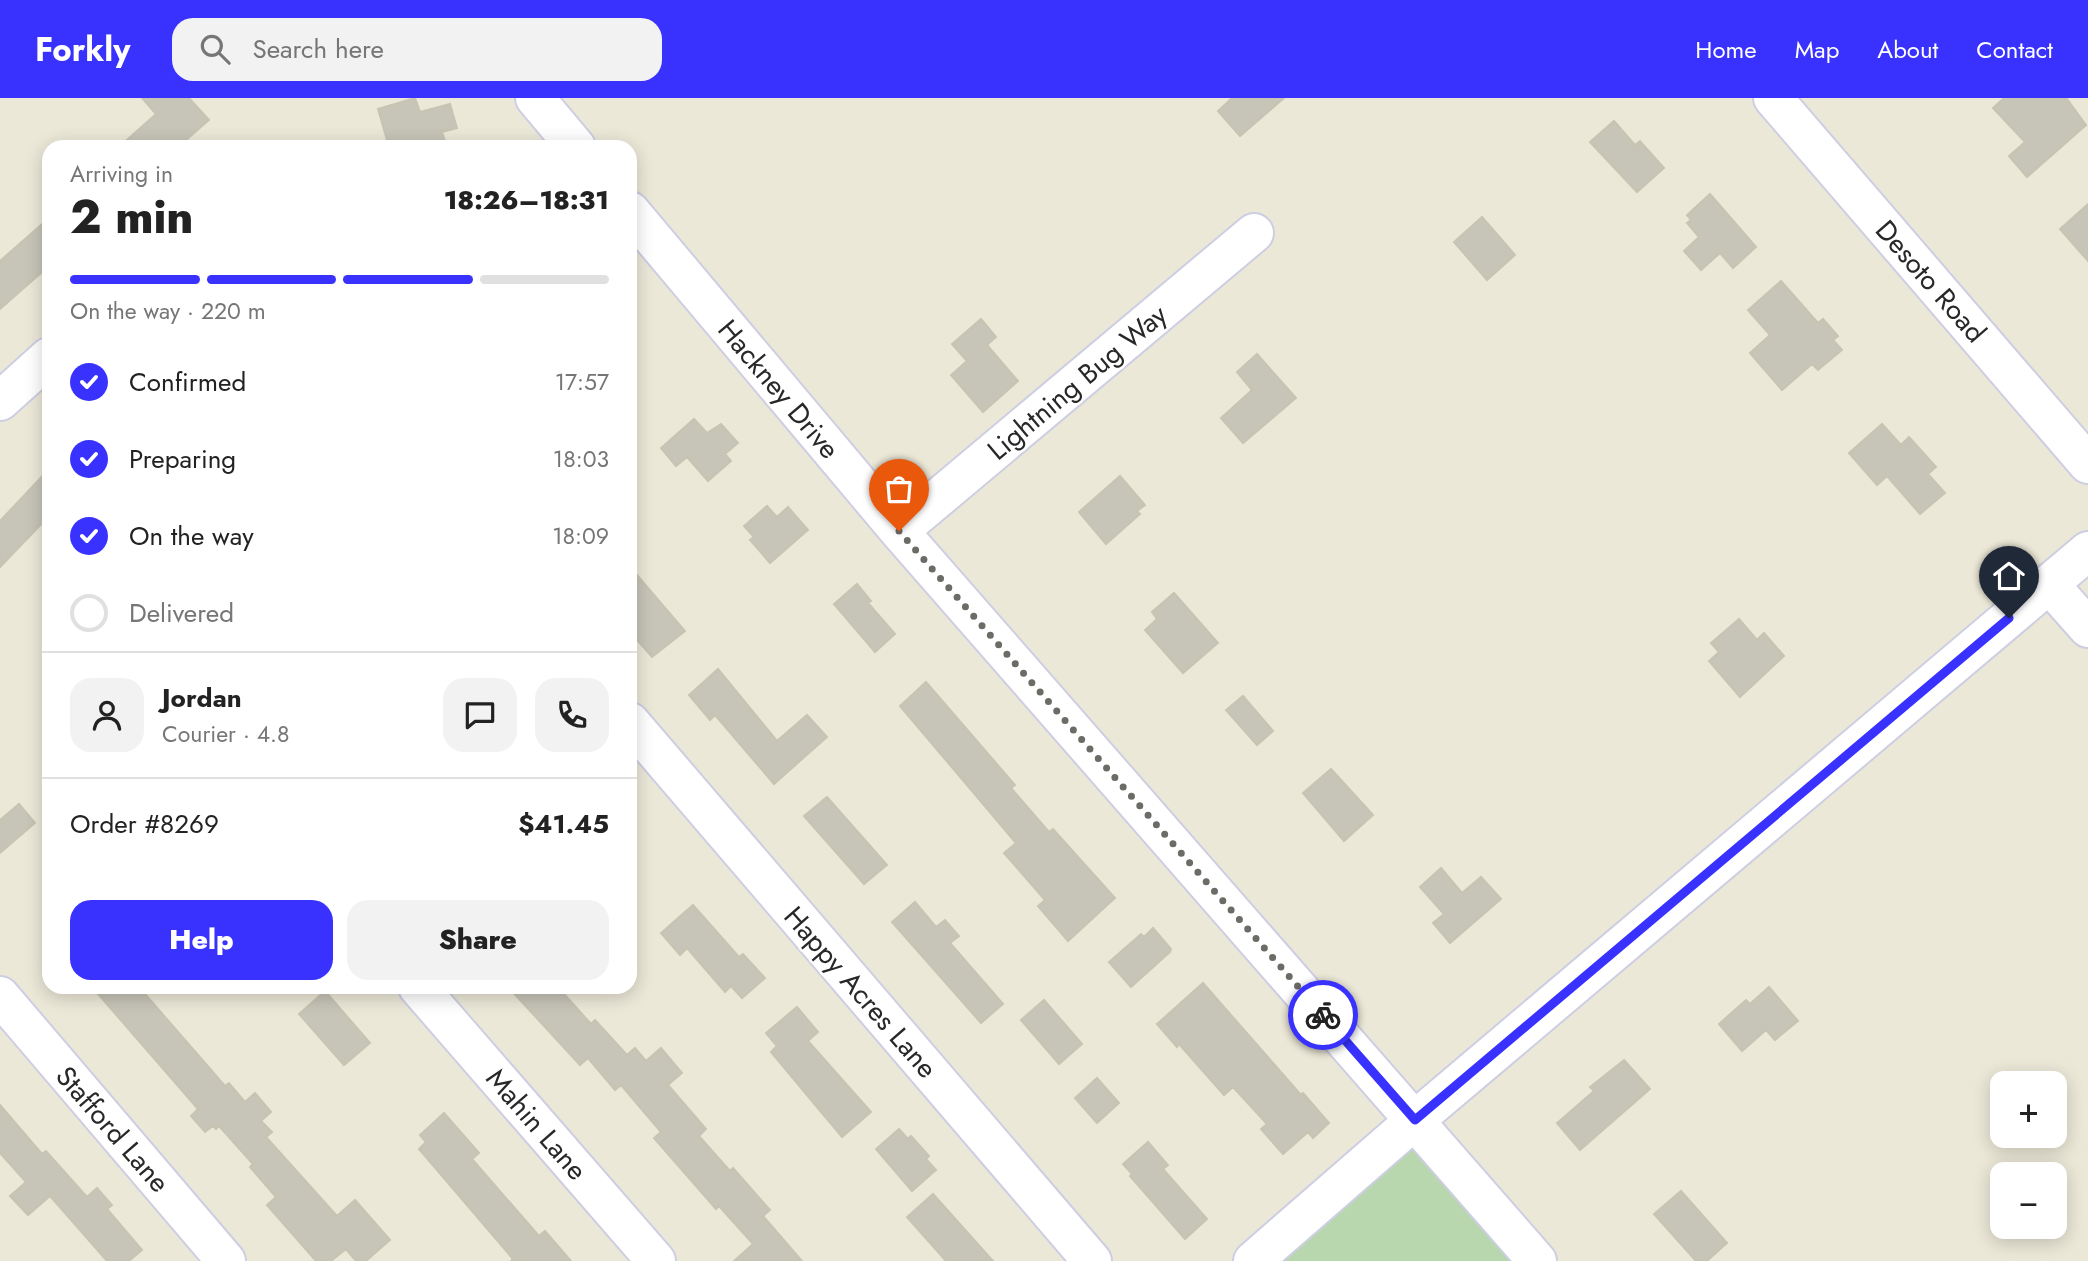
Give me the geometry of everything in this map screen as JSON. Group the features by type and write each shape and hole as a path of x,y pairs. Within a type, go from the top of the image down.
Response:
{"street":[{"path":"535,98 570,140"},
{"name":"Desoto Road","path":"1773,98 2088,464"},
{"name":"Hackney Drive","path":"637,219 899,531 1537,1261"},
{"name":"Lightning Bug Way","path":"899,531 1254,233"},
{"path":"0,401 42,363"},
{"path":"1254,1261 1415,1120 2088,551"},
{"path":"2049,584 2088,628"},
{"name":"Happy Acres Lane","path":"637,730 1092,1261"},
{"name":"Mahin Lane","path":"424,994 656,1261"},
{"name":"Stafford Lane","path":"0,996 226,1261"}],"green space":[{"path":"1411,1146 1514,1261 1278,1261"}],"building":[{"path":"142,98 189,98 209,120 186,140 127,140 156,114"},
{"path":"415,98 420,112 450,104 457,128 442,132 445,140 387,140 378,109"},
{"path":"1232,98 1284,98 1240,136 1218,111"},
{"path":"2004,98 2067,99 2086,125 2027,177 2009,156 2025,142 1993,108"},
{"path":"1614,121 1635,145 1640,141 1664,168 1637,192 1590,142"},
{"path":"1710,194 1756,247 1733,268 1720,253 1701,270 1684,251 1699,237 1687,223 1691,220 1687,215"},
{"path":"2088,204 2088,261 2060,229"},
{"path":"1482,217 1515,255 1487,280 1454,242"},
{"path":"42,224 42,272 0,309 0,261"},
{"path":"1781,281 1818,323 1823,319 1838,336 1833,340 1842,350 1818,370 1812,364 1782,390 1750,353 1770,335 1748,310"},
{"path":"981,319 996,337 987,345 1018,381 983,412 951,375 967,361 952,344"},
{"path":"1257,354 1296,398 1243,443 1221,418 1252,390 1237,372"},
{"path":"694,419 707,433 721,424 738,443 725,454 731,461 708,481 687,457 676,466 661,448"},
{"path":"1882,424 1901,445 1909,437 1936,467 1928,474 1945,493 1920,514 1887,476 1877,485 1849,453"},
{"path":"42,476 42,523 0,567 0,521"},
{"path":"1120,476 1145,505 1137,511 1140,514 1106,544 1079,512"},
{"path":"767,506 777,517 788,507 808,530 770,563 750,540 754,537 744,526"},
{"path":"637,575 685,631 652,657 637,640"},
{"path":"857,584 871,601 868,603 895,634 875,652 834,604"},
{"path":"1174,593 1218,643 1183,673 1145,630 1157,619 1152,612"},
{"path":"1739,619 1757,640 1764,633 1784,656 1740,697 1709,661 1719,652 1711,643"},
{"path":"718,669 777,741 807,715 827,737 774,784 715,715 710,720 689,695"},
{"path":"926,682 1015,785 1011,788 1049,832 1053,829 1115,898 1068,941 1038,906 1045,900 1004,853 1016,843 900,706"},
{"path":"1243,696 1273,731 1257,745 1226,710"},
{"path":"1331,769 1373,815 1344,841 1303,793"},
{"path":"827,797 887,865 864,884 804,816"},
{"path":"19,804 35,823 0,853 0,820"},
{"path":"1441,868 1462,893 1481,877 1501,899 1450,943 1433,923 1444,914 1420,887"},
{"path":"915,902 936,927 945,920 959,936 950,943 1003,1004 981,1023 892,922"},
{"path":"693,905 739,957 743,954 765,978 742,998 731,986 725,992 687,948 680,955 661,933"},
{"path":"1153,928 1171,949 1170,952 1131,987 1109,962 1141,934 1144,937"},
{"path":"1203,983 1329,1123 1313,1138 1308,1132 1283,1154 1261,1129 1267,1124 1233,1087 1224,1095 1179,1044 1177,1047 1157,1024"},
{"path":"1769,987 1798,1021 1775,1040 1766,1030 1742,1051 1719,1024 1746,1000 1750,1004"},
{"path":"98,994 145,994 225,1086 229,1083 245,1102 255,1093 271,1112 261,1121 272,1132 266,1137 337,1216 355,1200 390,1240 366,1261 356,1261 346,1249 331,1261 316,1261 267,1205 276,1197 250,1167 253,1164 219,1126 216,1129 213,1126 205,1132 191,1116 198,1109"},
{"path":"322,994 328,994 370,1043 344,1065 299,1014"},
{"path":"514,994 564,994 591,1024 595,1020 627,1055 635,1048 646,1061 661,1048 682,1073 668,1085 706,1129 699,1136 730,1171 733,1168 770,1210 763,1216 802,1261 734,1261 753,1244 719,1206 716,1209 654,1138 661,1132 621,1085 615,1090 588,1058 580,1065"},
{"path":"1044,1000 1082,1044 1059,1064 1021,1020"},
{"path":"797,1007 818,1032 808,1041 871,1112 842,1137 771,1052 777,1046 766,1033"},
{"path":"1624,1060 1650,1089 1580,1150 1557,1123 1594,1091 1590,1087"},
{"path":"1097,1078 1119,1103 1097,1123 1075,1098"},
{"path":"0,1105 42,1154 46,1151 87,1197 97,1188 112,1205 107,1209 142,1250 129,1261 107,1261 50,1196 28,1215 10,1196 26,1182 0,1153"},
{"path":"444,1113 479,1153 472,1159 539,1236 545,1231 571,1261 511,1261 513,1259 419,1149 426,1142 420,1135"},
{"path":"899,1129 908,1139 911,1136 929,1156 926,1159 936,1170 912,1191 876,1149"},
{"path":"1148,1142 1168,1165 1163,1169 1207,1219 1185,1239 1130,1176 1132,1174 1123,1164"},
{"path":"1681,1191 1727,1243 1707,1261 1696,1261 1654,1214"},
{"path":"933,1194 993,1261 946,1261 907,1217"}],"way so far":[{"path":"899,531 1323,1015"}],"route":[{"path":"1323,1015 1415,1120 2009,618"}]}
